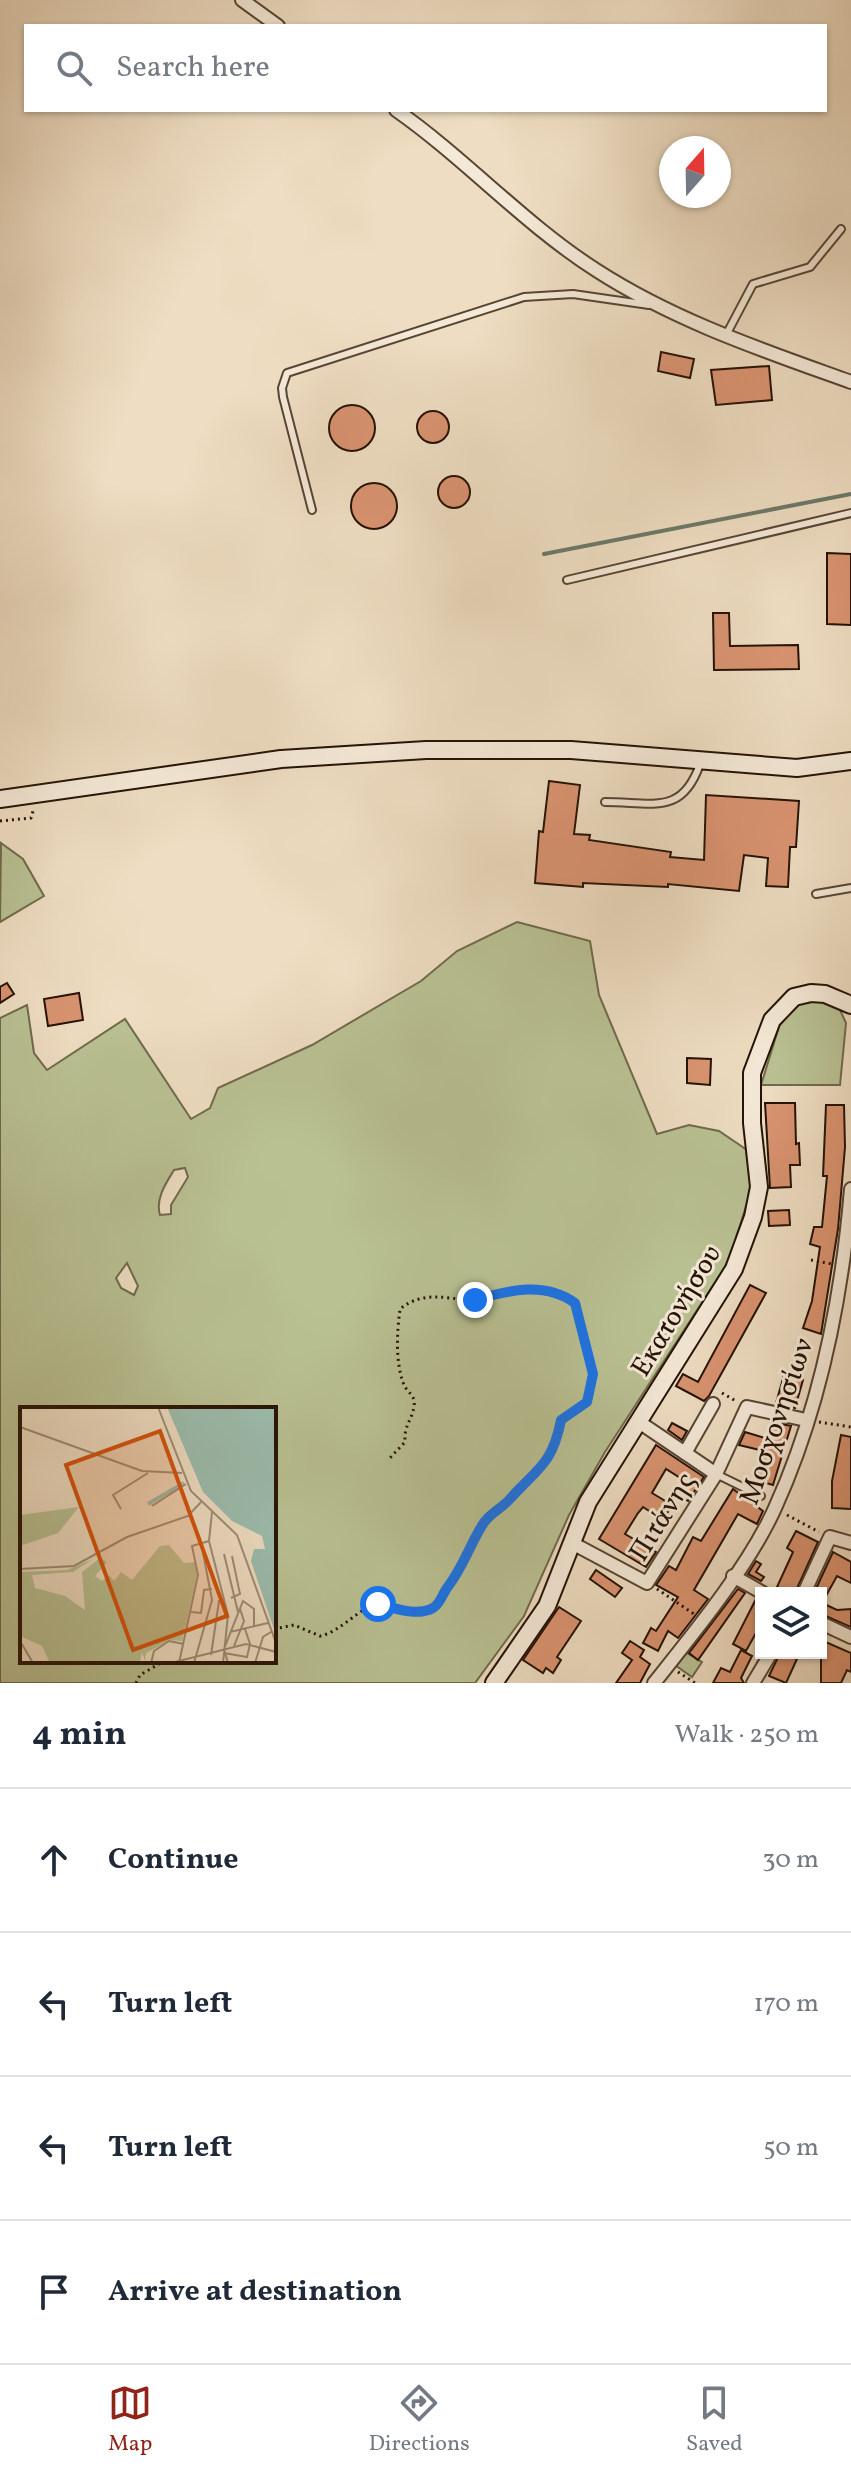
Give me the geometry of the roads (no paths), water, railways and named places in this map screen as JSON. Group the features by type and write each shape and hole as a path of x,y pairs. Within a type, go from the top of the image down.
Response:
{"main road":[{"path":"0,799 281,759 426,750 571,750 797,768 851,761"},
{"name":"Εκατονήσου","path":"494,1683 547,1606 588,1502 734,1269 745,1242 759,1187 752,1123 752,1073 772,1020 794,997 811,993 825,994 851,1005"}],"street":[{"path":"242,0 275,24"},
{"path":"398,112 550,236 594,268 657,306 725,337 851,382"},
{"name":"Μοσχονησίων","path":"654,1683 733,1576 775,1509 826,1354 844,1267 851,1189"},
{"path":"685,1453 713,1404"},
{"name":"Πιτάνης","path":"572,1543 647,1583 716,1474 752,1408 806,1420"},
{"path":"639,1422 716,1474"},
{"path":"807,1587 830,1537 851,1543"},
{"path":"733,1576 755,1588"},
{"path":"827,1626 851,1637"},
{"path":"753,1683 767,1659"}],"lane":[{"path":"725,337 753,284 810,267 841,229"},
{"path":"312,510 283,397 282,388 287,373 524,297 573,294 657,306"},
{"path":"567,580 851,513"},
{"path":"605,802 674,801 689,791 702,761"},
{"path":"816,894 851,888"},
{"path":"716,1474 761,1496"}],"waterway":[{"path":"544,554 851,494"}]}
